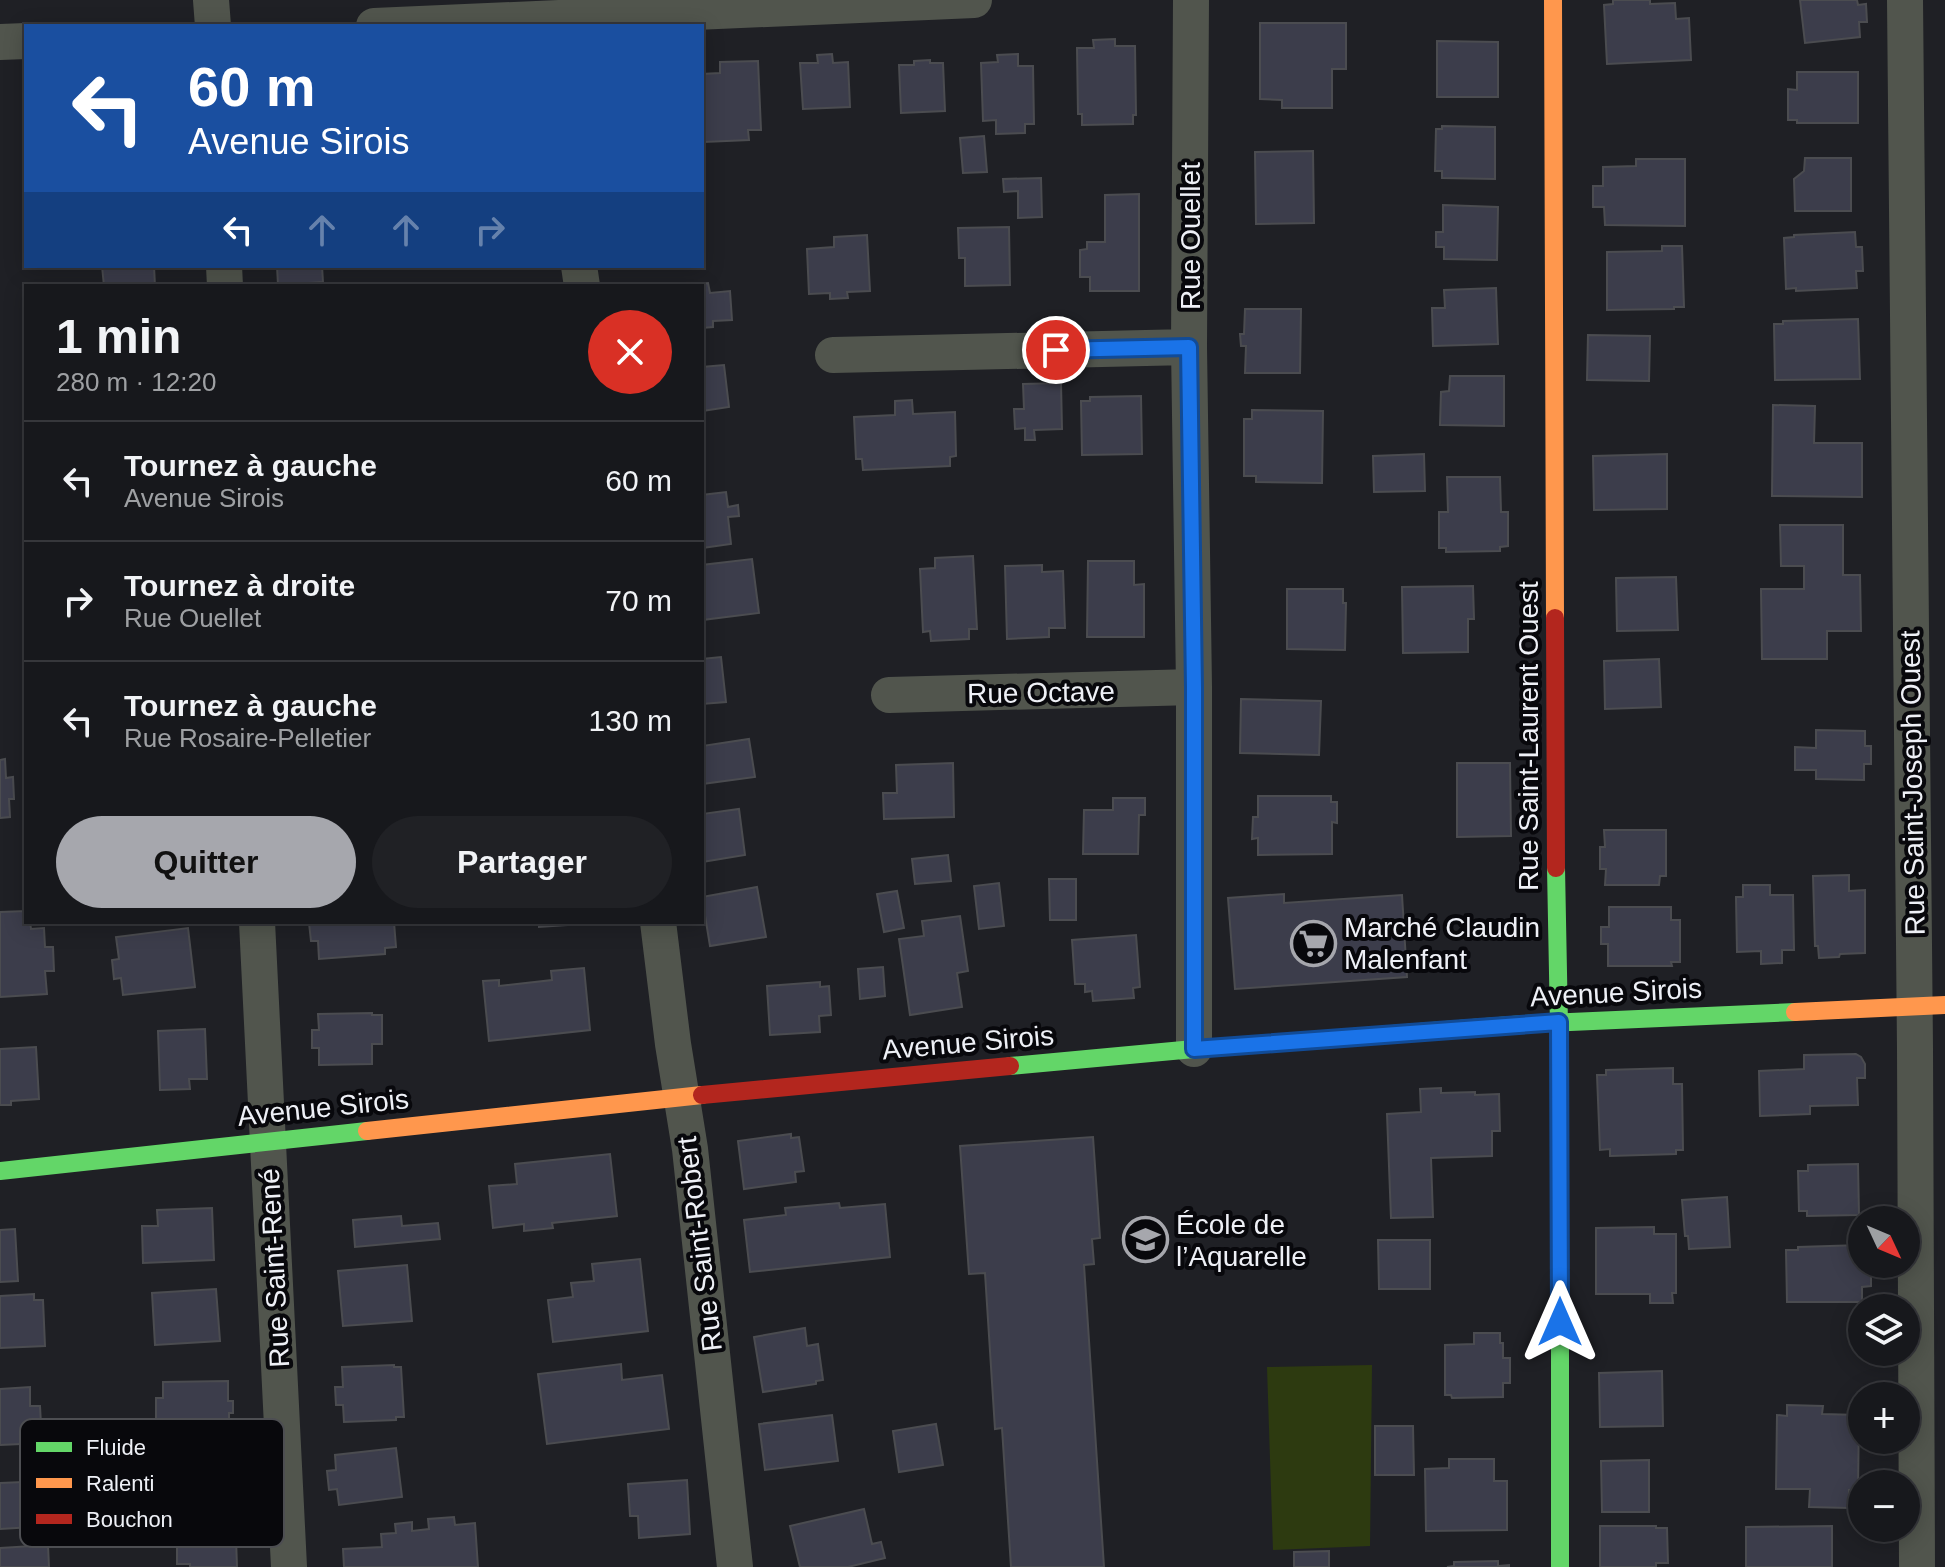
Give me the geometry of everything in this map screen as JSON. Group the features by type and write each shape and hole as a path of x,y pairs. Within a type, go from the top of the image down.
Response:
{"street":[{"path":"211,0 213,24"},
{"path":"402,24 542,14 974,0"},
{"name":"Rue Ouellet","path":"1191,0 1189,347 1194,687 1194,1049"},
{"name":"Rue Saint-Laurent Ouest","path":"1553,0 1560,1567"},
{"name":"Rue Saint-Joseph Ouest","path":"1905,0 1930,1006 1917,1567"},
{"path":"0,42 24,41"},
{"path":"833,355 1189,347"},
{"name":"Rue Octave","path":"889,695 1194,687"},
{"name":"Rue Saint-René","path":"257,924 282,1419"},
{"name":"Rue Saint-Robert","path":"658,924 690,1149 735,1567"},
{"name":"Avenue Sirois","path":"0,1171 681,1097 1194,1049 1559,1022 1930,1006"},
{"name":"Rue Saint-René","path":"284,1466 289,1567"}],"green space":[{"path":"1372,1365 1370,1546 1273,1550 1267,1367"}],"building":[{"path":"1613,0 1675,3 1676,19 1689,18 1691,60 1607,64 1604,5 1613,4"},
{"path":"1800,0 1857,0 1858,5 1866,4 1867,22 1859,22 1860,37 1805,43"},
{"path":"1260,23 1346,23 1346,69 1332,69 1332,108 1282,108 1282,100 1260,99"},
{"path":"1115,39 1115,46 1135,46 1136,115 1133,115 1133,124 1082,125 1082,114 1078,114 1077,48 1094,48 1093,40"},
{"path":"1437,41 1498,42 1498,97 1437,97"},
{"path":"832,54 833,63 848,62 850,107 803,109 800,63 818,63 817,55"},
{"path":"1018,54 1018,66 1033,66 1034,124 1025,124 1025,133 996,134 996,120 983,121 981,63 998,62 997,55"},
{"path":"930,60 930,63 943,63 945,111 901,113 899,65"},
{"path":"758,61 761,130 748,130 749,140 704,142 704,74 720,73 720,62"},
{"path":"1797,72 1858,72 1858,123 1797,123 1797,120 1788,120 1788,89 1797,90"},
{"path":"1442,126 1495,127 1495,179 1442,178 1442,171 1435,171 1436,129 1442,129"},
{"path":"984,136 987,172 963,173 960,138"},
{"path":"1313,151 1314,223 1256,224 1255,152"},
{"path":"1805,158 1851,158 1851,211 1795,211 1794,179 1804,171"},
{"path":"1636,159 1685,159 1685,226 1605,225 1604,207 1593,207 1593,186 1603,186 1603,167 1636,166"},
{"path":"1041,178 1042,217 1018,218 1018,191 1004,192 1003,179"},
{"path":"1139,194 1139,291 1090,291 1090,277 1080,277 1080,250 1087,249 1087,242 1105,242 1105,195"},
{"path":"1443,205 1498,207 1497,260 1444,259 1444,247 1436,247 1436,232 1443,232"},
{"path":"1009,227 1010,285 965,286 965,258 959,258 958,228"},
{"path":"1855,232 1856,247 1862,247 1863,271 1856,271 1857,288 1786,289 1784,238"},
{"path":"867,235 870,291 847,292 848,298 830,299 830,293 809,294 807,249 834,247 834,237"},
{"path":"1662,246 1682,246 1684,307 1607,310 1607,252 1662,251"},
{"path":"102,268 154,268 155,284 104,284"},
{"path":"277,268 322,268 323,282 278,284"},
{"path":"708,283 710,293 730,291 732,320 713,321 713,327 704,328 704,284 698,284"},
{"path":"1496,288 1498,344 1433,346 1432,308 1445,308 1444,290"},
{"path":"1245,309 1301,309 1300,373 1245,373 1246,346 1241,346 1240,334 1244,334"},
{"path":"1858,319 1860,379 1775,380 1774,324 1783,324 1783,321"},
{"path":"1588,335 1650,336 1649,381 1587,380"},
{"path":"724,365 729,407 704,411 704,367"},
{"path":"1450,376 1504,376 1504,426 1440,425 1441,392 1449,391"},
{"path":"1061,383 1062,429 1034,430 1035,440 1025,440 1025,428 1015,429 1014,409 1024,409 1023,384"},
{"path":"1141,396 1142,454 1082,455 1081,401 1090,401 1090,397"},
{"path":"912,400 913,414 955,412 956,456 950,457 950,466 863,470 862,459 856,459 854,417 895,415 895,401"},
{"path":"1773,405 1815,406 1814,443 1862,443 1862,497 1772,496"},
{"path":"1252,410 1323,411 1322,483 1256,482 1256,476 1244,476 1244,419 1252,419"},
{"path":"1424,454 1425,491 1374,492 1373,456"},
{"path":"1667,454 1667,509 1594,510 1593,456"},
{"path":"1447,477 1500,477 1501,512 1508,512 1508,546 1500,547 1500,551 1446,552 1446,548 1439,548 1439,512 1448,512"},
{"path":"726,492 728,507 738,505 739,516 728,517 731,544 704,548 704,495"},
{"path":"1780,525 1843,525 1843,575 1860,575 1861,631 1827,631 1827,659 1762,659 1761,589 1804,589 1804,566 1781,566"},
{"path":"973,556 977,629 969,629 969,639 931,641 930,631 923,632 920,569 935,568 935,558"},
{"path":"752,559 759,613 704,620 704,565"},
{"path":"1088,561 1134,561 1134,585 1144,584 1144,637 1087,637"},
{"path":"1042,565 1042,572 1063,571 1065,628 1049,628 1049,637 1007,639 1005,566"},
{"path":"1676,577 1678,630 1617,631 1616,578"},
{"path":"1473,586 1474,619 1468,619 1468,652 1403,653 1402,587"},
{"path":"1287,589 1343,589 1343,603 1346,603 1345,650 1287,649"},
{"path":"721,657 726,702 704,704 704,659"},
{"path":"1659,659 1661,707 1605,709 1604,661"},
{"path":"1241,699 1321,701 1319,755 1240,753"},
{"path":"1816,730 1865,731 1865,746 1871,746 1871,764 1864,764 1864,780 1816,779 1816,770 1795,770 1795,747 1816,748"},
{"path":"749,739 755,777 704,784 704,746"},
{"path":"5,759 6,778 13,777 14,799 9,799 10,817 0,818 0,760"},
{"path":"953,763 954,817 884,819 883,793 897,793 896,765"},
{"path":"1457,763 1510,763 1511,836 1457,837"},
{"path":"1258,796 1331,796 1331,802 1337,802 1337,823 1332,822 1332,854 1258,855 1258,838 1252,839 1253,817 1258,817"},
{"path":"1113,798 1145,798 1145,815 1139,815 1138,854 1083,854 1084,810 1113,810"},
{"path":"739,809 745,855 704,862 704,814"},
{"path":"1604,830 1666,830 1666,876 1660,876 1659,885 1605,885 1606,869 1600,869 1600,847 1605,847"},
{"path":"948,855 951,881 915,884 912,859"},
{"path":"1849,875 1849,891 1865,890 1865,953 1819,958 1818,946 1815,946 1813,876"},
{"path":"1049,879 1076,879 1076,920 1050,920"},
{"path":"999,883 1004,926 979,929 974,886"},
{"path":"1743,885 1770,885 1770,895 1793,895 1794,950 1782,950 1782,963 1761,964 1761,951 1737,952 1736,897 1743,897"},
{"path":"757,887 766,937 710,946 704,897"},
{"path":"897,891 904,928 884,932 877,894"},
{"path":"1284,894 1284,903 1402,895 1407,977 1235,989 1228,898"},
{"path":"1609,907 1671,907 1671,920 1680,920 1680,962 1671,962 1672,966 1608,966 1608,944 1601,944 1601,927 1609,927"},
{"path":"24,911 24,924 30,924 31,929 44,928 45,947 53,947 54,971 45,971 47,994 0,997 0,912"},
{"path":"960,916 968,971 957,973 962,1007 910,1015 899,939 924,936 922,921"},
{"path":"309,924 394,924 396,947 385,948 385,954 319,959 318,941 311,941"},
{"path":"539,924 582,924 539,927"},
{"path":"188,928 195,987 123,995 121,978 114,979 112,960 119,959 116,937"},
{"path":"1136,935 1140,987 1133,988 1134,998 1093,1001 1092,991 1085,992 1085,984 1075,984 1072,940"},
{"path":"883,967 885,996 860,999 858,969"},
{"path":"584,968 590,1030 489,1041 483,981 499,980 499,986 552,980 551,971"},
{"path":"820,982 820,987 829,986 831,1015 819,1016 820,1032 770,1035 767,986"},
{"path":"318,1014 382,1015 382,1044 372,1044 372,1064 319,1065 319,1048 312,1048 312,1030 319,1030"},
{"path":"205,1029 207,1079 189,1079 190,1089 160,1090 158,1031"},
{"path":"36,1047 39,1099 0,1105 0,1049"},
{"path":"1856,1054 1865,1064 1865,1078 1857,1078 1858,1105 1810,1106 1810,1114 1760,1116 1759,1071 1804,1069 1804,1055"},
{"path":"1673,1068 1673,1084 1682,1084 1683,1150 1676,1150 1676,1154 1610,1156 1610,1149 1600,1150 1597,1075 1606,1075 1606,1070"},
{"path":"1441,1088 1441,1093 1499,1094 1500,1131 1492,1131 1492,1156 1431,1158 1433,1217 1391,1218 1387,1114 1421,1112 1420,1089"},
{"path":"791,1134 791,1138 799,1137 804,1171 795,1172 796,1182 744,1189 738,1141"},
{"path":"1093,1137 1100,1238 1092,1239 1094,1264 1084,1265 1104,1567 1011,1567 1002,1428 995,1429 985,1273 969,1274 960,1146"},
{"path":"610,1154 617,1216 552,1223 553,1228 524,1231 524,1224 493,1228 489,1186 517,1184 515,1164"},
{"path":"1858,1164 1859,1206 1848,1206 1848,1215 1807,1216 1807,1211 1799,1211 1798,1171 1808,1171 1808,1165"},
{"path":"1727,1197 1730,1247 1689,1249 1682,1200"},
{"path":"839,1203 840,1208 885,1204 890,1257 750,1272 744,1220 786,1215 785,1208"},
{"path":"212,1208 214,1260 143,1263 142,1226 158,1226 157,1210"},
{"path":"401,1216 402,1226 438,1223 440,1239 355,1247 353,1220"},
{"path":"1654,1227 1654,1234 1676,1234 1676,1293 1672,1293 1673,1303 1650,1303 1650,1294 1596,1294 1596,1228"},
{"path":"15,1229 18,1281 0,1282 0,1230"},
{"path":"1378,1240 1430,1240 1430,1289 1379,1289"},
{"path":"1848,1245 1848,1278 1871,1278 1871,1286 1862,1287 1862,1294 1848,1294 1848,1302 1787,1302 1786,1250 1798,1250 1798,1247"},
{"path":"640,1259 648,1331 553,1342 548,1300 573,1297 571,1283 594,1281 592,1264"},
{"path":"407,1265 412,1321 343,1326 338,1271"},
{"path":"216,1289 220,1341 155,1345 152,1293"},
{"path":"34,1294 34,1300 43,1300 45,1346 0,1348 0,1296"},
{"path":"805,1328 807,1346 818,1344 823,1380 816,1381 816,1384 763,1392 754,1337"},
{"path":"1474,1333 1500,1333 1503,1358 1510,1358 1510,1383 1503,1383 1503,1397 1452,1398 1445,1395 1445,1345 1474,1344"},
{"path":"621,1364 622,1380 662,1375 669,1429 547,1444 538,1374"},
{"path":"342,1367 401,1367 404,1417 344,1422 343,1405 336,1405 335,1387 343,1387"},
{"path":"1662,1371 1663,1426 1600,1427 1599,1373"},
{"path":"228,1381 228,1401 233,1401 233,1413 229,1413 229,1419 156,1419 156,1398 163,1398 163,1382"},
{"path":"30,1387 30,1406 40,1406 41,1419 20,1419 20,1444 0,1445 0,1389"},
{"path":"1787,1405 1823,1406 1822,1414 1848,1415 1848,1454 1858,1454 1858,1470 1848,1470 1848,1508 1809,1507 1810,1489 1776,1489 1777,1415 1787,1416"},
{"path":"832,1415 838,1461 765,1470 759,1424"},
{"path":"936,1424 943,1465 899,1472 893,1431"},
{"path":"1375,1426 1413,1426 1414,1475 1375,1475"},
{"path":"396,1448 402,1497 339,1505 337,1489 329,1490 327,1471 336,1470 335,1455"},
{"path":"1449,1459 1494,1459 1494,1481 1507,1481 1507,1530 1426,1531 1425,1469 1449,1468"},
{"path":"1649,1460 1649,1512 1602,1512 1601,1461"},
{"path":"687,1480 690,1534 639,1538 638,1516 630,1516 628,1484"},
{"path":"20,1482 20,1528 0,1529 0,1483"},
{"path":"864,1509 872,1544 881,1542 885,1558 848,1567 800,1567 790,1526"},
{"path":"454,1517 455,1525 475,1523 478,1567 344,1567 343,1549 382,1547 381,1534 396,1533 395,1524 412,1522 412,1531 429,1529 428,1519"},
{"path":"1600,1526 1667,1528 1668,1563 1656,1563 1656,1567 1600,1567"},
{"path":"1832,1526 1832,1567 1746,1567 1746,1527"},
{"path":"48,1547 49,1567 0,1567 0,1548"},
{"path":"177,1547 236,1547 237,1567 177,1564"},
{"path":"1329,1551 1329,1567 1294,1567 1294,1552"},
{"path":"1498,1561 1498,1566 1509,1567 1447,1567 1454,1566 1454,1562"}],"traffic: fast":[{"path":"1556,868 1560,1077 1560,1567"},
{"path":"1010,1066 1525,1024 1795,1012"},
{"path":"0,1171 367,1131"}],"traffic: slow":[{"path":"1553,0 1555,618"},
{"path":"1795,1012 1945,1005"},
{"path":"367,1131 702,1095"}],"traffic: jam":[{"path":"1555,618 1556,868"},
{"path":"702,1095 1010,1066"}],"place":[{"name":"Marché Claudin Malenfant","path":"1313,943"},
{"name":"École de l’Aquarelle","path":"1145,1240"}],"route":[{"path":"1056,350 1189,347 1194,687 1194,1049 1559,1022 1560,1322"}]}
